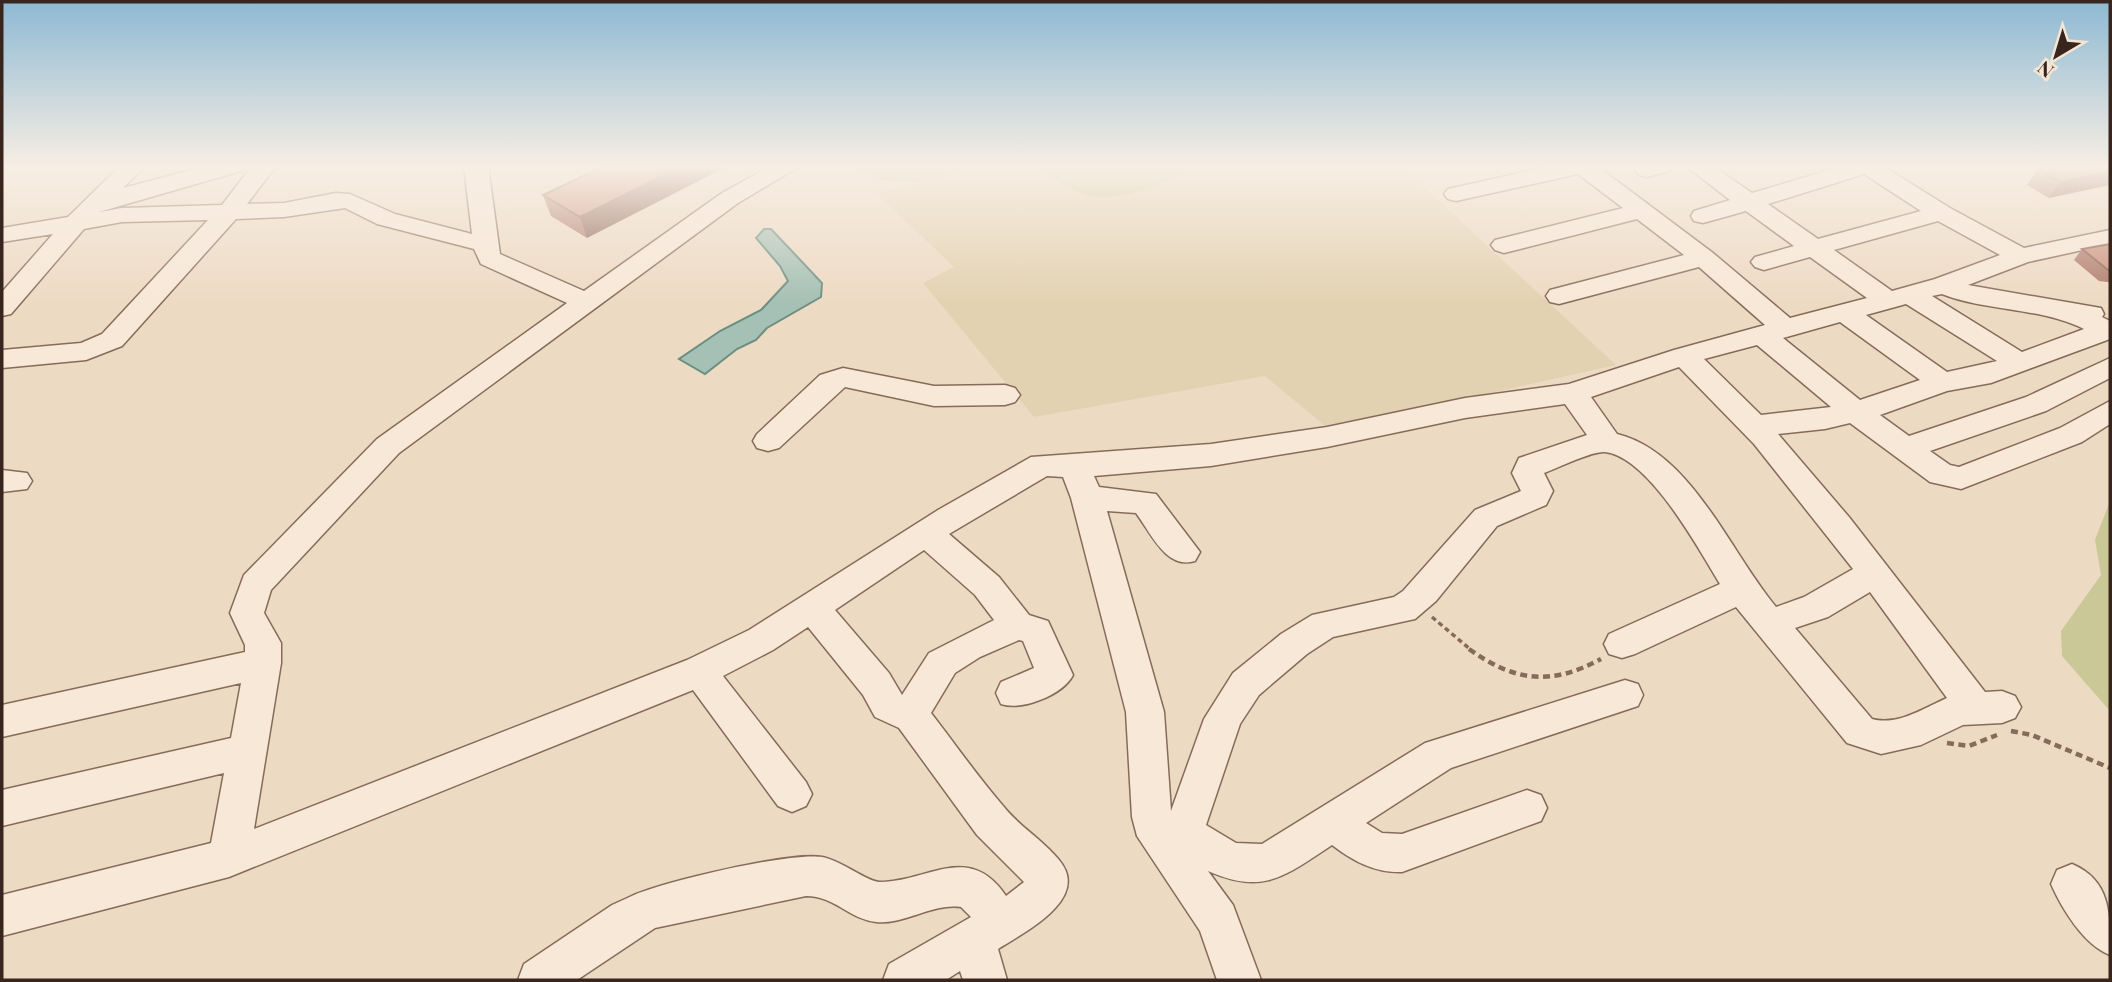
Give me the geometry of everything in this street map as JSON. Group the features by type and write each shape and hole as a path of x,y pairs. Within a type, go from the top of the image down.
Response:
{"street":[{"path":"2,308 86,212"},
{"path":"4,231 86,212 240,212"},
{"path":"372,212 386,219 486,245"},
{"path":"482,212 490,259 587,302"},
{"path":"229,858 263,663 263,643 247,613 256,584 335,498 388,446 711,212"},
{"path":"1504,244 1639,212"},
{"path":"1643,212 1704,258 1853,410 1941,474 1961,478 2071,435 2110,411"},
{"path":"1703,216 1717,212"},
{"path":"1764,212 1815,248 2020,363"},
{"path":"2,359 86,351 112,340 228,213"},
{"path":"1764,262 1941,213 2021,256"},
{"path":"1081,482 1210,455 1288,444 1465,408 1572,393 1684,356 1944,285 2021,256 2110,237"},
{"path":"1559,296 1704,258"},
{"path":"1944,285 1972,296 2071,312 2110,315"},
{"path":"1755,426 1825,419 1892,402 1942,382 1981,376 2020,363 2107,330 2071,312"},
{"path":"1844,313 1942,382"},
{"path":"2078,341 2110,359"},
{"path":"1239,980 1218,920 1178,845 1205,777 1223,719 1246,684 1294,644 1324,625 1403,609 1415,601 1486,518 1503,508 1535,497 1536,491 1528,473 1530,466 1601,441 1630,448 1677,489 1741,589 1860,732 1881,738 1920,729 1958,710 1989,708 1873,575 1755,426 1684,356"},
{"path":"1905,448 2036,404 2110,367"},
{"path":"768,441 830,382 843,377 934,396 1005,395"},
{"path":"1572,393 1602,433 1601,441"},
{"path":"2,915 229,858 700,671 761,640 926,533 1042,465 1081,482 1145,502 1183,552"},
{"path":"1081,482 1138,679 1144,712 1152,817 1157,836 1178,845 1234,864 1253,867 1270,862 1447,751 1625,695"},
{"path":"926,533 987,586 1017,625 1035,631 1055,675 1014,693"},
{"path":"1769,623 1816,607 1873,575"},
{"path":"1622,644 1741,589"},
{"path":"812,607 876,684 888,706 897,712 909,713 919,704 928,681 944,662 1017,625"},
{"path":"2,721 263,663"},
{"path":"700,671 726,710 792,794"},
{"path":"905,980 1034,902 1044,891 1046,875 991,822 909,713"},
{"path":"2,808 246,751"},
{"path":"1335,822 1369,848 1384,855 1402,853 1527,808"},
{"path":"540,980 627,920 649,909 797,876 835,880 876,902 895,901 946,886 962,887 980,895 986,931 985,980"},
{"path":"2072,884 2110,934"}],"path":[{"path":"1415,601 1458,642 1485,662 1528,677 1573,674 1612,654 1622,644"},
{"path":"1920,729 1959,747 2011,731 2032,735 2110,768"}],"shaded area":[{"path":"896,212 1451,212 1616,365 1329,429 1265,376 1034,417 923,283 954,267"},
{"path":"764,229 771,229 822,283 821,297 767,328 756,340 737,349 705,374 679,359 720,331 761,310 788,281 780,266 756,238"},
{"path":"2110,501 2110,711 2062,656 2061,631 2101,575 2095,540"}],"building":[{"path":"571,212 590,212 580,217"},
{"path":"2110,244 2110,270 2082,249"}]}
